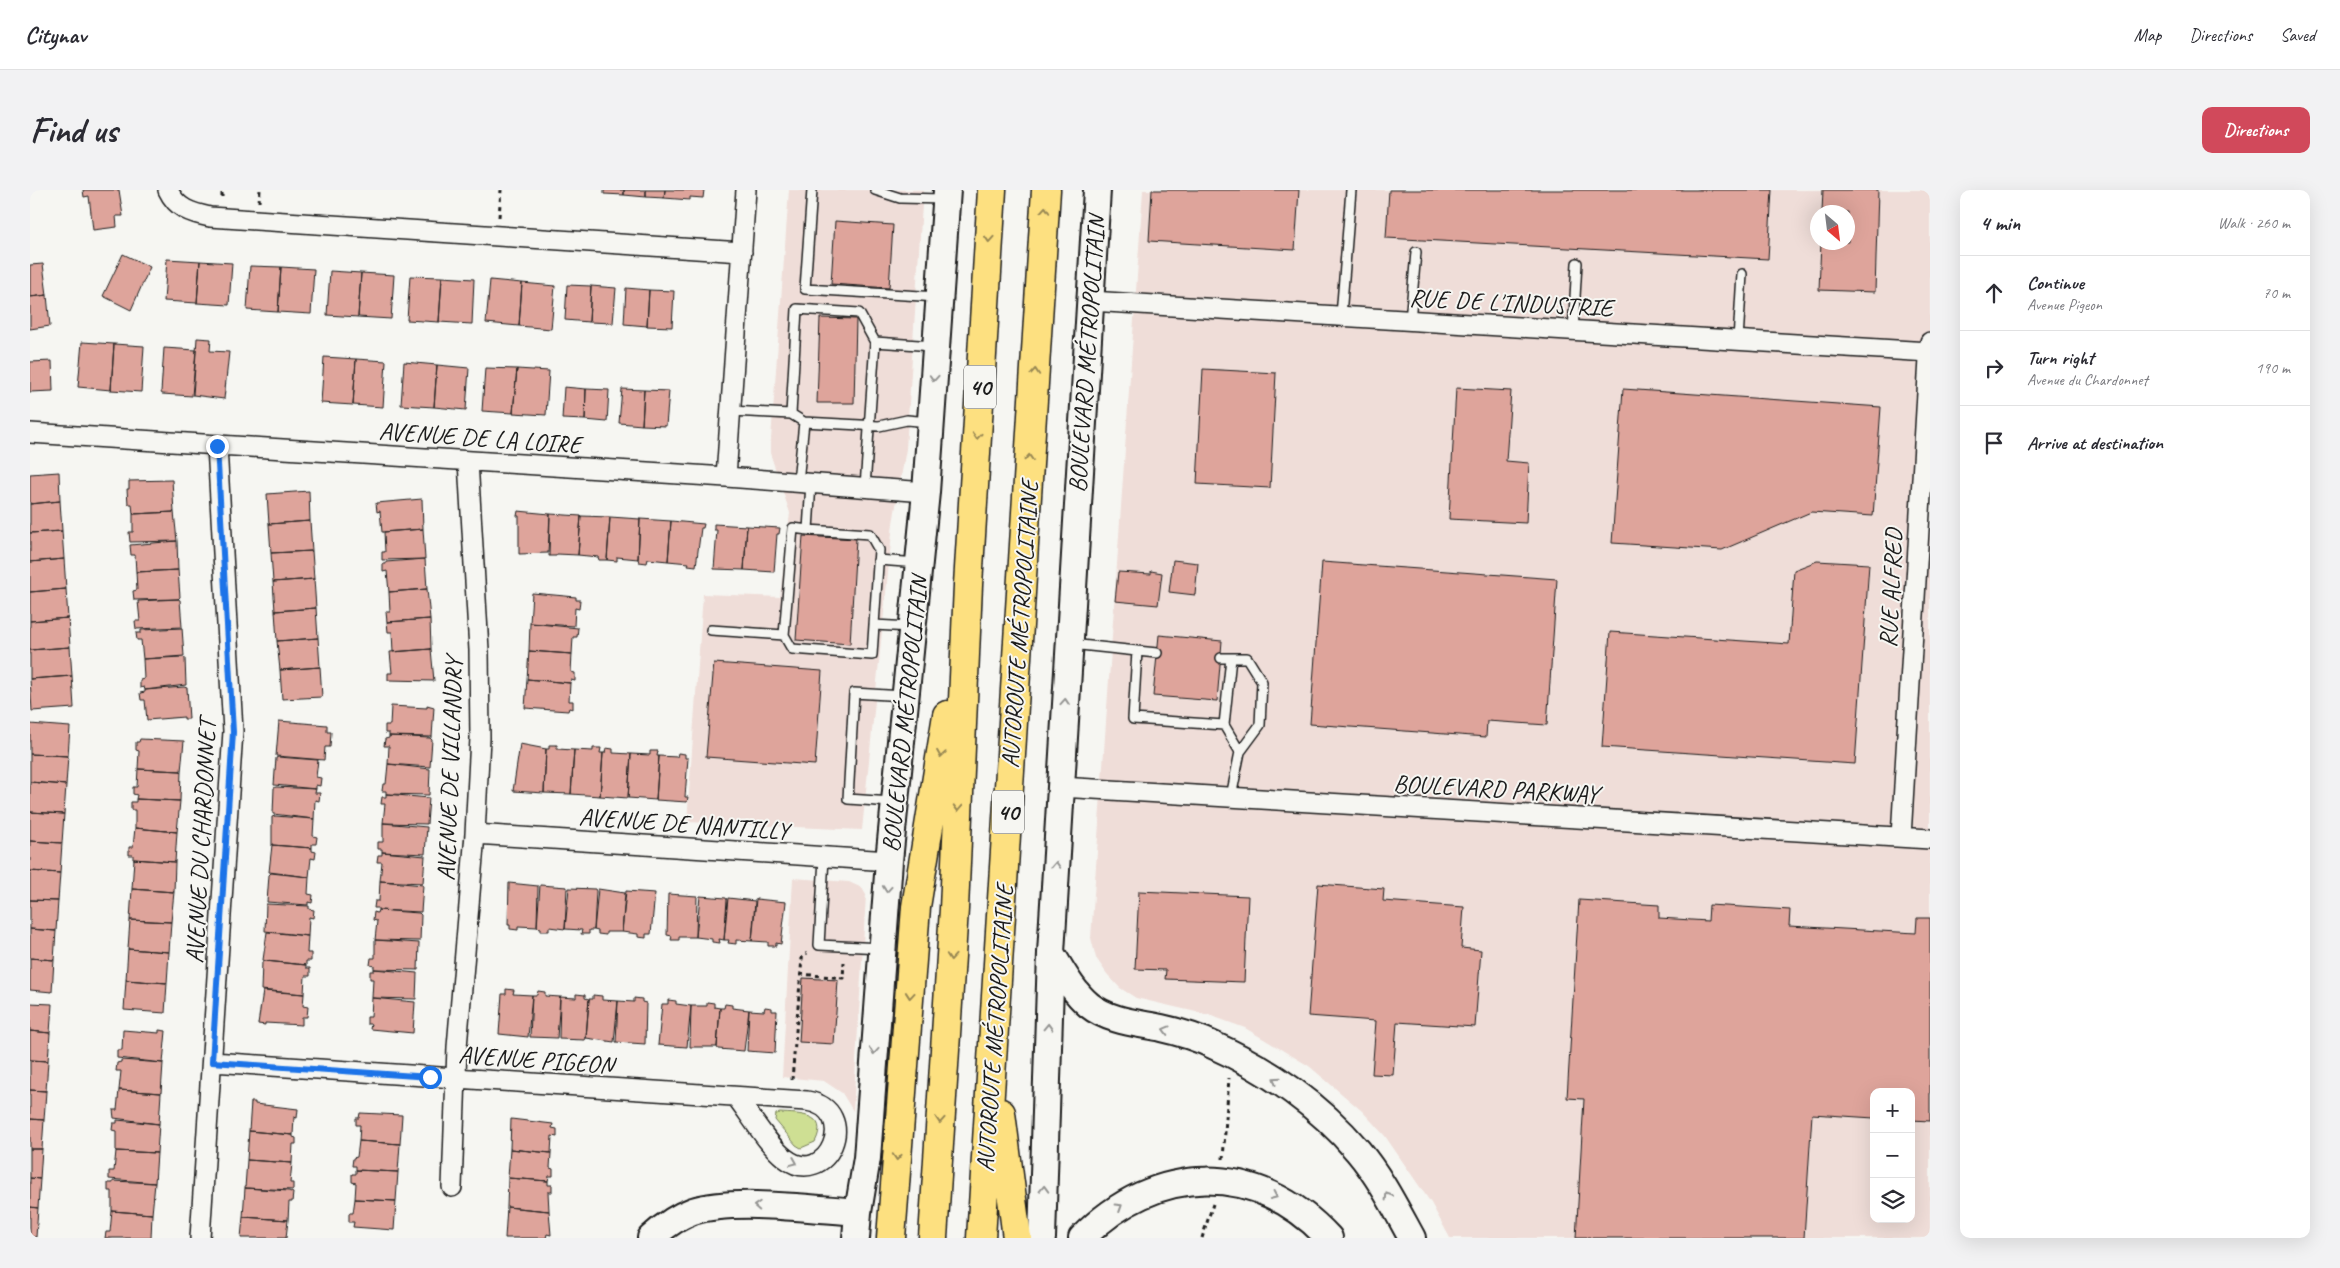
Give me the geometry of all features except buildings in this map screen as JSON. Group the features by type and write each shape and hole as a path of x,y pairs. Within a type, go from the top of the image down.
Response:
{"highway":[{"name":"AUTOROUTE MÉTROPOLITAINE","path":"933,1238 954,909 968,585 992,190"},
{"name":"AUTOROUTE MÉTROPOLITAINE","path":"981,1238 1046,190"},
{"path":"891,1238 916,907 968,585"},
{"path":"993,1040 1017,1238"}],"main road":[{"name":"BOULEVARD MÉTROPOLITAIN","path":"1042,1238 1051,954 1096,190"},
{"name":"BOULEVARD MÉTROPOLITAIN","path":"856,1238 858,1212 867,1158 889,861 920,563 937,346 946,195"},
{"path":"1051,954 1078,993 1090,1006 1125,1021 1163,1029 1213,1045 1261,1069 1304,1100 1342,1133 1359,1152 1389,1197 1412,1238"},
{"path":"1082,1238 1109,1213 1143,1195 1175,1184 1219,1181 1243,1184 1275,1196 1306,1215 1329,1238"},
{"path":"651,1238 662,1227 678,1218 709,1208 748,1206 858,1212"}],"street":[{"path":"168,190 176,204 190,213 210,217 742,252"},
{"path":"726,477 746,190"},
{"name":"RUE DE L'INDUSTRIE","path":"1090,301 1929,352"},
{"name":"RUE ALFRED","path":"1900,837 1930,342"},
{"name":"AVENUE DE LA LOIRE","path":"30,433 726,477 926,492"},
{"name":"AVENUE DU CHARDONNET","path":"200,1238 233,732 217,446"},
{"name":"AVENUE DE VILLANDRY","path":"452,1187 455,1079 475,834 480,738 479,650 468,461"},
{"name":"BOULEVARD PARKWAY","path":"1060,787 1930,839"},
{"name":"AVENUE DE NANTILLY","path":"475,834 889,861"},
{"name":"AVENUE PIGEON","path":"212,1062 737,1098 807,1101 823,1106 830,1112 835,1127 834,1144 830,1152 818,1162 802,1166 793,1163 778,1151 737,1098"}],"lane":[{"path":"812,190 805,289 940,297"},
{"path":"875,190 900,198 946,195"},
{"path":"1341,316 1351,190"},
{"path":"1410,321 1416,252"},
{"path":"1573,330 1577,263"},
{"path":"1738,340 1742,274"},
{"path":"792,414 797,309 859,313 875,342 865,487"},
{"path":"875,342 937,346"},
{"path":"730,411 792,414 804,422 879,426 907,420 931,422"},
{"path":"804,422 808,530"},
{"path":"792,528 808,530 870,534 879,550 872,655 792,648 784,634 792,528"},
{"path":"878,560 920,563"},
{"path":"874,625 914,627"},
{"path":"711,630 784,634"},
{"path":"1069,643 1157,653"},
{"path":"1137,651 1133,719 1224,725"},
{"path":"1221,658 1247,658 1262,682 1260,725 1240,752 1231,797"},
{"path":"1231,658 1224,725 1240,752"},
{"path":"895,802 848,799 854,693 906,696"},
{"path":"824,858 819,945 882,948"}],"path":[{"path":"498,236 501,190"},
{"path":"792,1080 802,958"},
{"path":"800,974 843,978"},
{"path":"1202,1238 1219,1181 1226,1136 1230,1072"}],"shaded area":[{"path":"789,190 923,190 906,449 893,523 862,830 687,822 703,594 780,597 790,513 770,453"},
{"path":"1143,190 1930,190 1930,1238 1450,1238 1431,1203 1385,1136 1362,1111 1309,1066 1245,1028 1209,1015 1136,998 1120,988 1096,958 1091,938"},
{"path":"793,878 849,882 862,888 866,895 853,1111 842,1093 824,1081 782,1077"}],"green space":[{"path":"776,1114 803,1115 815,1120 819,1132 815,1142 801,1148 796,1145 775,1120"}],"route":[{"path":"217,446 233,732 212,1062 430,1077"}]}
